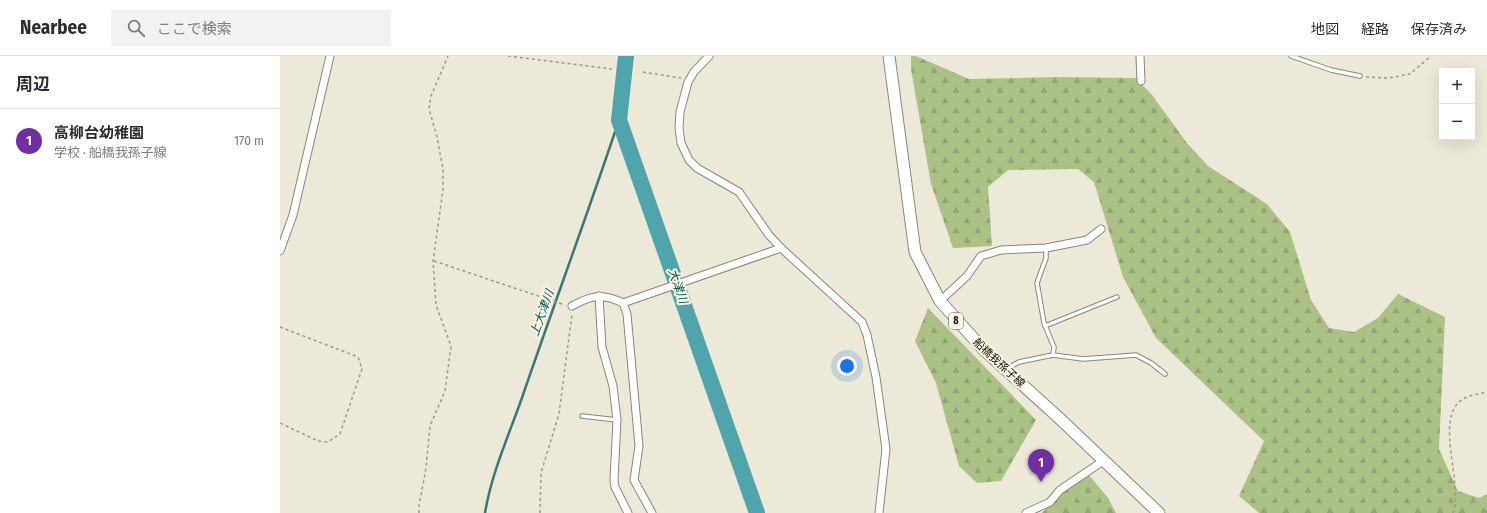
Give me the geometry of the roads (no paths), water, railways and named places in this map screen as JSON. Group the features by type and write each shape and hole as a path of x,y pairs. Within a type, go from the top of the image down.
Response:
{"main road":[{"name":"船橋我孫子線","path":"889,56 915,252 940,302 961,327 1159,513"}],"street":[{"path":"280,251 293,215 330,56"},
{"path":"709,56 689,79 680,112 679,128 681,143 689,160 707,174 740,192 769,235 781,248 862,322 867,335 876,377 886,449 876,512"},
{"path":"1140,56 1142,81"},
{"path":"940,302 967,276 981,256 1001,250 1046,248 1087,240 1102,229"},
{"path":"623,303 672,286 689,282 781,248"},
{"path":"572,306 592,296 613,298 623,303 627,314 638,423 639,446 634,480 652,513"},
{"path":"599,296 602,347 613,386 617,420 614,480 615,487 628,513"},
{"path":"1026,513 1050,502 1060,490 1103,461"}],"lane":[{"path":"1291,56 1331,70 1360,76"},
{"path":"1046,248 1046,258 1037,283 1045,326 1054,347 1053,355"},
{"path":"1045,326 1117,297"},
{"path":"1005,369 1020,362 1053,355 1083,359 1136,355 1151,363 1165,374"},
{"path":"582,416 617,420"}],"waterway":[{"name":"大津川","path":"626,56 619,120 757,513"},
{"name":"上大津川","path":"485,513 497,466 520,405 619,120"}],"place":[{"name":"高柳台幼稚園","path":"1041,482"}]}
